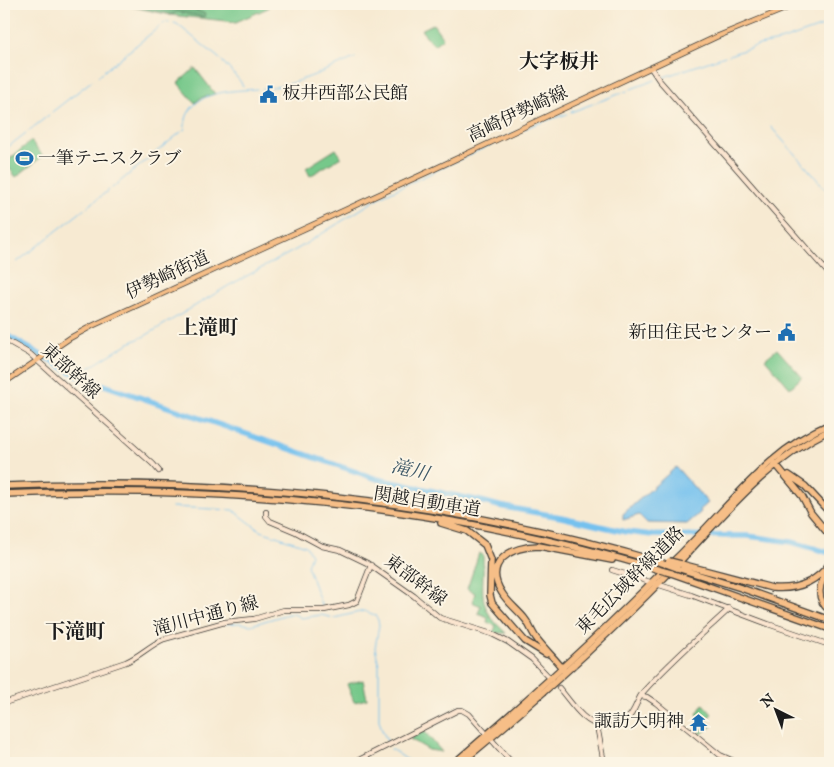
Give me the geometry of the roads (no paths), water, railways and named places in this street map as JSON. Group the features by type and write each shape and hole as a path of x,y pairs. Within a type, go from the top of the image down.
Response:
{"highway":[{"name":"東毛広域幹線道路","path":"461,763 564,671 794,444 830,424"},
{"name":"東毛広域幹線道路","path":"776,462 830,430"},
{"path":"776,462 791,477 809,490 830,513"},
{"path":"776,462 802,496 811,513 830,536"},
{"name":"関越自動車道","path":"4,486 168,484 248,488 327,495 414,507 478,518 668,562 830,620"},
{"name":"関越自動車道","path":"4,494 106,491 211,493 327,503 412,514 522,535 646,566 830,629"},
{"path":"412,514 460,528 481,541 487,549 491,560 490,594 494,607 525,641 546,654 564,671"},
{"path":"564,671 541,645 527,621 504,597 499,588 496,573 499,563 504,556 517,549 540,546 646,566"},
{"path":"679,566 772,588 784,589 805,584 818,576 830,563"},
{"path":"830,570 823,578 819,589 822,603 830,611"},
{"name":"東毛広域幹線道路","path":"454,763 489,737"}],"main road":[{"name":"高崎伊勢崎線","path":"305,228 752,22 797,4"},
{"name":"伊勢崎街道","path":"38,359 92,326 305,228"},
{"path":"4,383 38,359"}],"street":[{"path":"651,68 659,80 830,275"},
{"name":"東部幹線","path":"4,339 38,359 153,464 159,472"},
{"name":"東部幹線","path":"266,512 266,516 270,521 322,546 340,550 371,566 414,596 440,618 492,634 517,647 548,676"},
{"name":"滝川中通り線","path":"4,703 126,662 138,656 156,642 164,639 225,622 254,619 284,610 322,610 349,605 357,601 371,566"},
{"path":"612,570 728,608 830,645"},
{"path":"559,688 585,718 599,725 610,726 625,720 633,712 640,696 683,652 727,612 728,608"},
{"path":"640,696 647,697 656,702 722,757 738,763"},
{"path":"353,763 458,710 469,714 512,763"},
{"path":"599,725 598,731 604,763"}],"water":[{"path":"676,467 708,503 700,510 701,512 687,524 647,523 639,515 623,520 623,514"}],"waterway":[{"path":"163,24 169,22"},
{"path":"174,23 220,59"},
{"path":"729,55 759,45 780,41 823,26"},
{"path":"98,76 159,27"},
{"path":"661,78 725,56"},
{"path":"262,89 286,85 355,58"},
{"path":"222,61 243,86"},
{"path":"52,112 93,80"},
{"path":"631,89 655,80"},
{"path":"184,130 189,112 202,99 229,91 257,89"},
{"path":"571,112 627,91"},
{"path":"75,374 145,336 228,286 299,248 382,196 533,125 567,114"},
{"path":"4,150 49,115"},
{"path":"771,127 830,194"},
{"path":"112,188 181,132"},
{"path":"17,262 109,190"},
{"name":"滝川","path":"4,334 78,376 377,479 626,532 652,535 748,536 792,542 830,553"},
{"path":"172,507 233,510 261,531 306,546 311,555 307,565 322,607"},
{"path":"226,624 239,623 251,625 288,614 294,614 301,618 321,615 334,618 364,611 375,615 379,625 375,648 379,665 379,720 388,743"},
{"path":"391,749 412,763"}],"place":[{"name":"板井西部公民館","path":"268,94"},
{"name":"一筆テニスクラブ","path":"24,159"},
{"name":"新田住民センター","path":"786,333"},
{"name":"諏訪大明神","path":"698,722"}],"district":[{"name":"大字板井","path":"559,62"},
{"name":"上滝町","path":"208,328"},
{"name":"下滝町","path":"75,632"}]}
